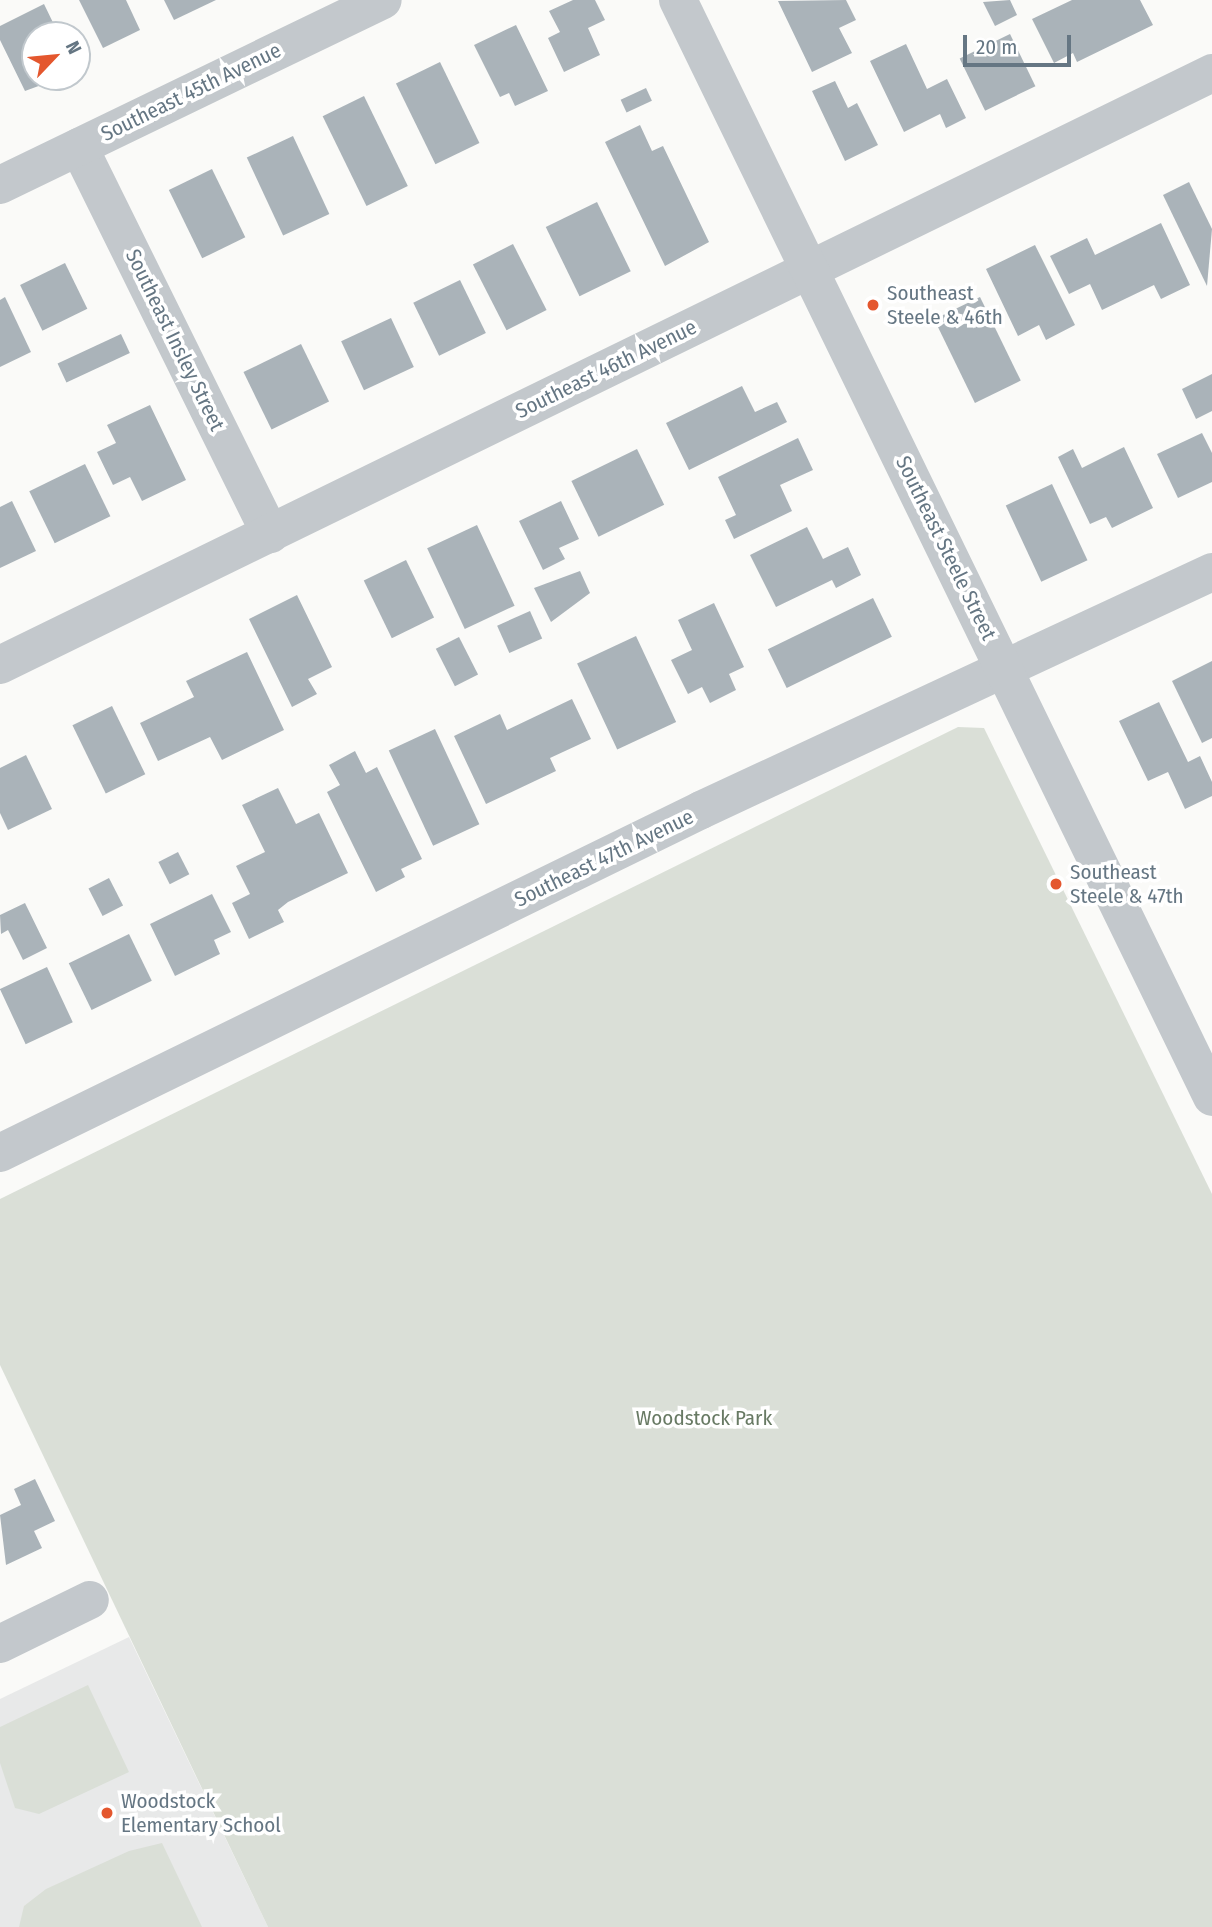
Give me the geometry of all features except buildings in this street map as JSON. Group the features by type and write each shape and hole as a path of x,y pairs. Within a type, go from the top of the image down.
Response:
{"street":[{"name":"Southeast 45th Avenue","path":"0,185 383,0"},
{"name":"Southeast Steele Street","path":"678,0 1004,666 1202,1051 1212,1097"},
{"name":"Southeast 46th Avenue","path":"0,665 1212,73"},
{"name":"Southeast Insley Street","path":"79,147 270,534"},
{"name":"Southeast 47th Avenue","path":"0,1153 1004,666 1212,572"},
{"path":"0,1644 90,1600"}],"shaded area":[{"name":"Woodstock Elementary School","path":"129,1637 268,1927 0,1927 0,1699"}],"green space":[{"name":"Woodstock Park","path":"958,727 984,728 1212,1194 1212,1927 268,1927 0,1365 0,1199"},
{"path":"88,1685 129,1772 39,1814 15,1808 0,1763 0,1727"},
{"path":"162,1843 202,1927 19,1927 24,1906 46,1889 129,1851"}],"place":[{"name":"Southeast Steele & 46th","path":"873,305"},
{"name":"Southeast Steele & 47th","path":"1056,884"},
{"name":"Woodstock Elementary School","path":"107,1813"}]}
